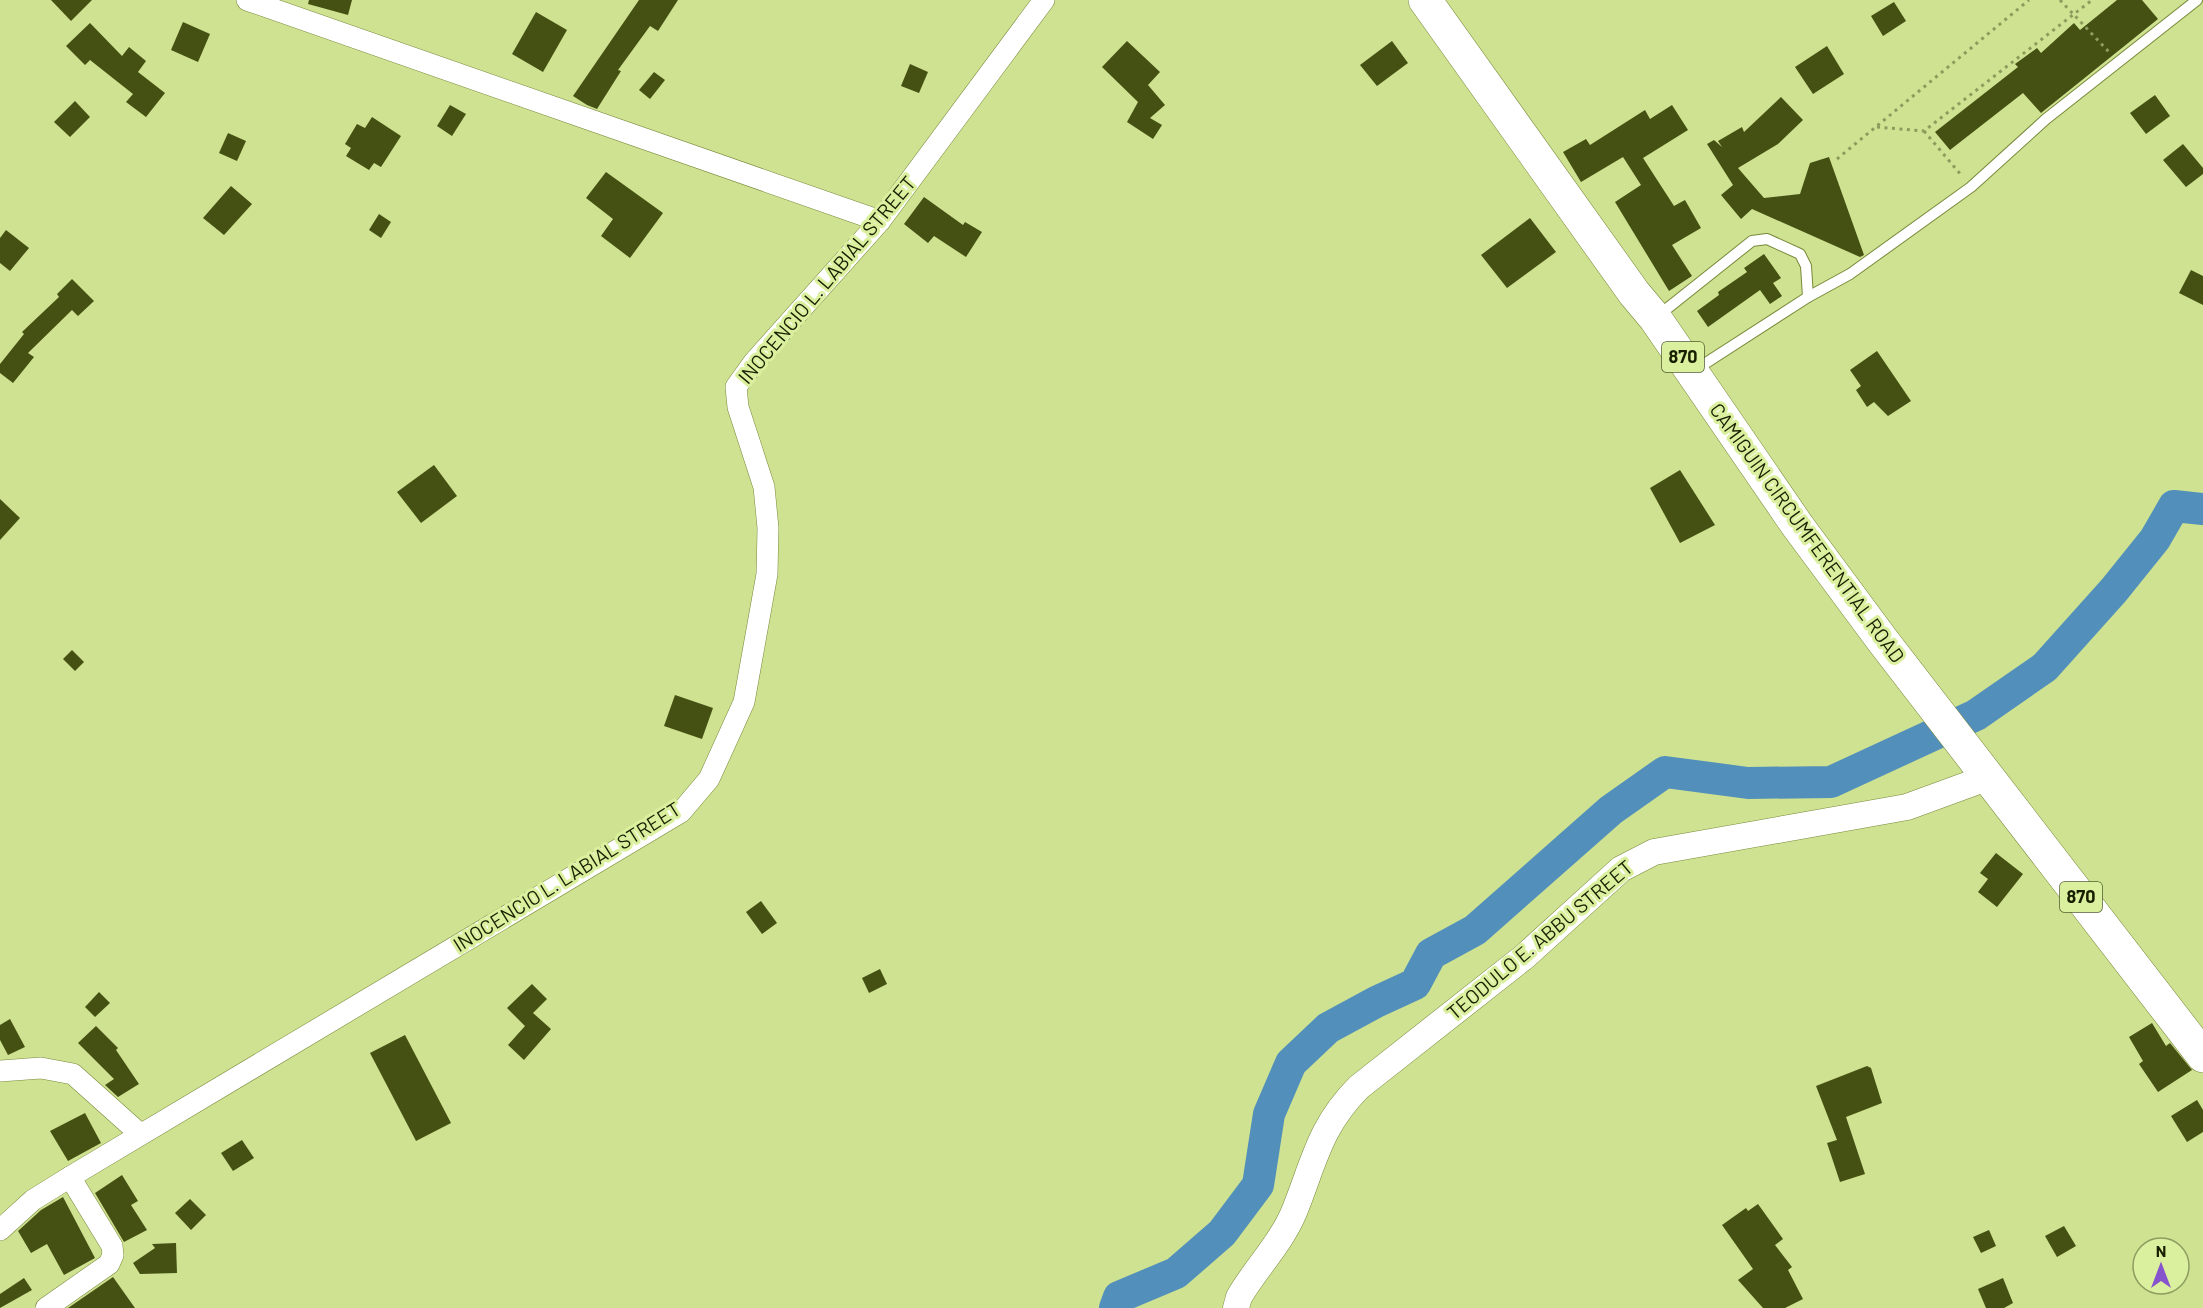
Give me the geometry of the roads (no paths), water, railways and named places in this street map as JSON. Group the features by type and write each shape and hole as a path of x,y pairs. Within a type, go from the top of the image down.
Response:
{"main road":[{"name":"CAMIGUIN CIRCUMFERENTIAL ROAD","path":"1425,0 1634,293 1655,318 1797,525 1949,727 2203,1056"}],"street":[{"path":"248,0 880,221"},
{"name":"INOCENCIO L. LABIAL STREET","path":"140,1134 681,812 708,779 744,702 767,574 768,528 764,487 738,407 736,387 754,362 880,221 1044,0"},
{"name":"TEODULO E. ABBU STREET","path":"1236,1308 1239,1297 1293,1213 1316,1147 1342,1104 1359,1087 1524,957 1621,869 1654,852 1907,807 1989,777"},
{"path":"0,1071 41,1068 73,1074 140,1134 33,1200 0,1230"},
{"path":"46,1308 109,1264 113,1255 112,1246 70,1177"}],"lane":[{"path":"1693,372 1808,297 1850,274 1971,187 2046,119 2196,0"},
{"path":"1655,318 1752,241 1760,238 1800,254 1806,266 1808,297"}],"waterway":[{"path":"1115,1308 1119,1297 1176,1273 1222,1233 1258,1185 1269,1114 1291,1063 1328,1028 1415,984 1431,954 1475,930 1611,810 1665,772 1748,783 1831,782 1976,715 2045,667 2114,590 2155,539 2174,506 2203,509"}]}
